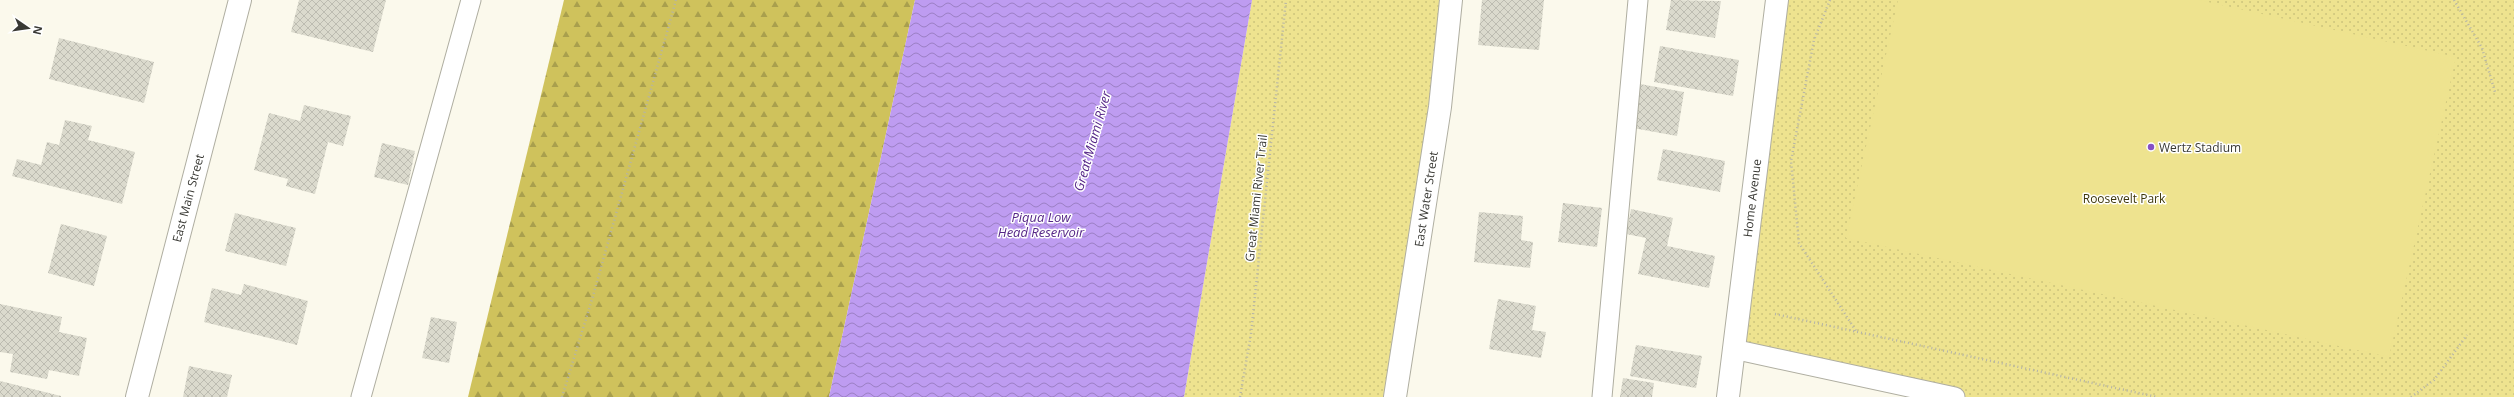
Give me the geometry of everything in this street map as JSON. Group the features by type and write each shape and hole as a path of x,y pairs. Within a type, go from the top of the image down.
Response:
{"street":[{"name":"East Main Street","path":"137,397 240,0"},
{"name":"East Water Street","path":"1395,397 1440,107 1451,0"},
{"name":"Home Avenue","path":"1728,397 1777,0"}],"lane":[{"path":"361,397 471,0"},
{"path":"1602,397 1638,0"},
{"path":"1734,349 1955,397"}],"path":[{"path":"562,397 593,296 676,0"},
{"name":"Great Miami River Trail","path":"1240,397 1251,334 1286,0"},
{"path":"1830,0 1814,40 1791,161 1799,243 1856,331"},
{"path":"2454,0 2482,48 2495,92"},
{"path":"1776,314 2157,397"},
{"path":"2411,397 2434,380 2467,335"}],"green space":[{"path":"564,0 915,0 829,397 468,397"},
{"path":"1252,0 1451,0 1395,397 1184,397"},
{"name":"Roosevelt Park","path":"1777,0 2514,0 2514,397 1955,397 1733,349"},
{"name":"Wertz Stadium","path":"1898,0 2199,0 2456,57 2389,357 1846,238"}],"water":[{"name":"Piqua Low Head Reservoir","path":"915,0 1252,0 1184,397 829,397"}],"building":[{"path":"299,0 386,0 373,52 291,32"},
{"path":"1482,0 1544,0 1539,50 1478,45"},
{"path":"1671,0 1721,1 1715,38 1666,30"},
{"path":"59,38 154,62 144,103 49,79"},
{"path":"1660,46 1739,60 1733,96 1654,82"},
{"path":"1640,84 1684,92 1677,136 1633,128"},
{"path":"304,105 351,116 343,146 328,142 315,194 286,186 288,179 254,170 269,113 300,121"},
{"path":"65,120 92,126 88,140 135,152 122,204 12,176 17,159 41,165 47,142 59,145"},
{"path":"382,143 415,151 408,185 374,177"},
{"path":"1663,149 1725,161 1720,192 1657,180"},
{"path":"1563,203 1602,208 1597,247 1558,242"},
{"path":"1631,209 1673,218 1667,246 1715,256 1709,288 1638,274 1646,238 1626,234"},
{"path":"1479,212 1523,216 1521,240 1533,242 1530,268 1474,262"},
{"path":"235,213 296,228 286,266 225,251"},
{"path":"61,224 107,236 94,286 48,273"},
{"path":"244,284 308,301 297,345 204,322 212,288 241,295"},
{"path":"1498,299 1536,306 1532,330 1546,332 1541,358 1489,349"},
{"path":"0,304 62,317 59,332 87,338 79,376 49,370 47,379 10,372 13,354 0,352"},
{"path":"431,317 457,322 449,363 422,358"},
{"path":"1636,345 1702,356 1696,388 1630,376"},
{"path":"189,366 232,375 227,397 183,397"},
{"path":"1623,378 1654,383 1652,397 1620,397"},
{"path":"0,381 61,396 61,397 0,397"}],"place":[{"name":"Wertz Stadium","path":"2151,147"}],"water label":[{"name":"Great Miami River","path":"1092,141"}]}
